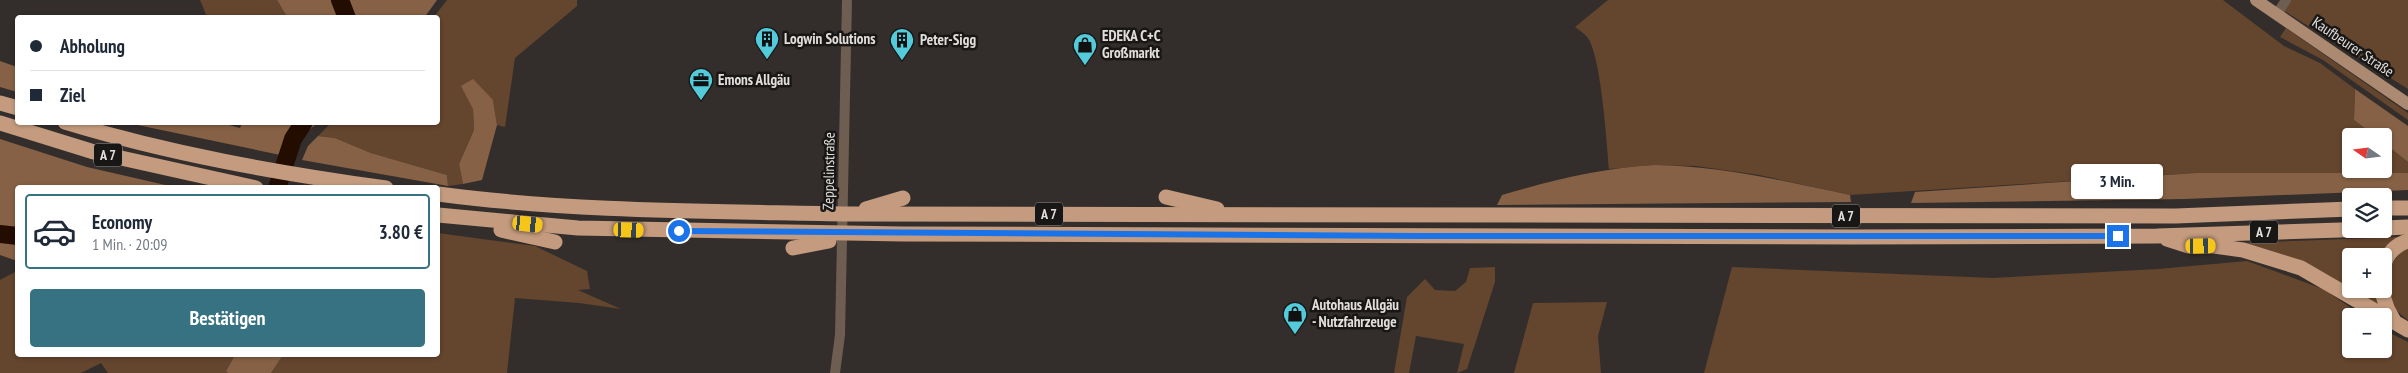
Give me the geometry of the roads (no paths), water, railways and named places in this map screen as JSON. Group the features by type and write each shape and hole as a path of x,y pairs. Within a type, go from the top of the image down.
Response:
{"highway":[{"path":"0,103 15,107"},
{"name":"A 7","path":"0,123 94,152 242,185"},
{"name":"A 7","path":"75,125 100,133 225,161 364,185"},
{"name":"A 7","path":"440,194 478,199 636,210 850,214 2156,216 2342,209"},
{"path":"850,214 903,198"},
{"path":"1166,198 1247,215"},
{"path":"2392,208 2408,208"},
{"name":"A 7","path":"440,214 578,228 903,234 2156,236 2342,230"},
{"path":"477,219 496,229 555,242"},
{"path":"2392,228 2408,227"},
{"path":"793,248 815,242 903,234"},
{"path":"2156,236 2188,246 2214,246 2243,250 2301,268 2402,326"},
{"path":"2392,250 2400,243 2408,240"},
{"path":"2384,298 2387,308 2402,326"}],"main road":[{"name":"Kaufbeurer Straße","path":"2256,0 2408,104"}],"street":[{"name":"Zeppelinstraße","path":"835,373 840,335 842,278 847,0"},
{"path":"2277,14 2286,0"}],"waterway":[{"path":"340,0 346,15"},
{"path":"278,185 293,139 302,125"},
{"path":"0,234 15,236"}],"place":[{"name":"Logwin Solutions","path":"767,60"},
{"name":"Peter-Sigg","path":"902,61"},
{"name":"EDEKA C+C Großmarkt","path":"1085,66"},
{"name":"Emons Allgäu","path":"701,101"},
{"name":"Autohaus Allgäu - Nutzfahrzeuge","path":"1295,335"}]}
